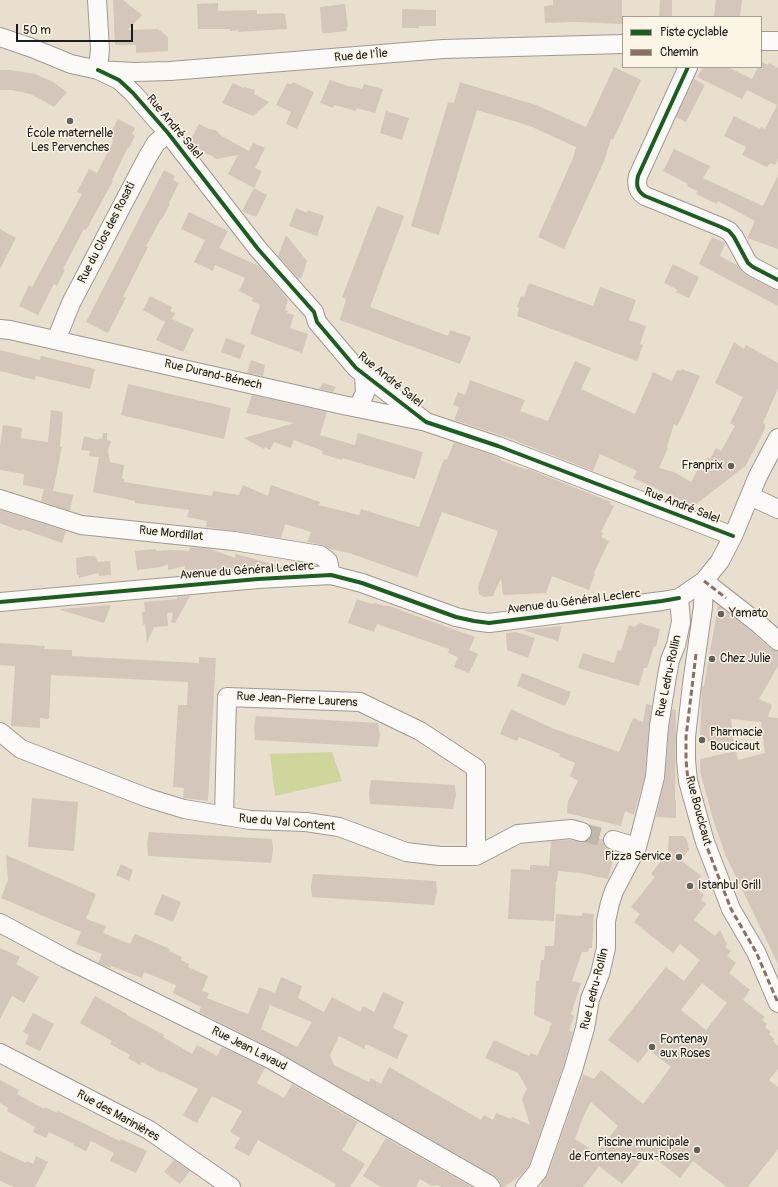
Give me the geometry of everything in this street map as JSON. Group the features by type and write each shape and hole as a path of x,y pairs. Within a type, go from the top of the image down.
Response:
{"street":[{"path":"0,37 71,64 98,70 100,49 97,0"},
{"path":"762,41 778,41"},
{"name":"Rue de l'Île","path":"98,70 134,72 170,71 443,49 622,44"},
{"path":"688,68 638,176 637,187 640,193 646,196 721,227 729,232 734,237 748,263 778,280"},
{"name":"Rue André Salel","path":"98,70 119,80 133,93 168,133 258,249 314,312 317,322 356,368 426,422 498,446 733,536"},
{"name":"Rue du Clos des Rosati","path":"56,340 72,303 146,158 156,143 168,133"},
{"name":"Rue Durand-Bénech","path":"0,329 426,422"},
{"path":"358,408 365,393 364,374"},
{"path":"679,598 704,581 720,561 733,536 758,476 778,438"},
{"path":"750,496 778,509"},
{"name":"Rue Mordillat","path":"0,499 81,525 234,540 320,555 328,561 331,575"},
{"name":"Avenue du Général Leclerc","path":"0,602 258,579 331,575 362,583 456,617 489,623 679,598"},
{"path":"704,581 759,624 778,641"},
{"name":"Rue Boucicaut","path":"704,581 703,607 686,737 688,781 705,842 731,909 756,952 778,1003"},
{"name":"Rue Ledru-Rollin","path":"525,1187 538,1171 574,1070 585,1028 590,1000 600,974 606,948 606,921 610,903 637,847 655,777 658,726 670,660 676,645 681,622 679,598"},
{"name":"Rue Jean-Pierre Laurens","path":"224,816 227,697 360,702 420,731 476,768 476,856"},
{"name":"Rue du Val Content","path":"0,732 21,749 148,798 184,809 250,820 306,822 339,827 406,852 440,856 476,856 518,834 571,829 582,832"},
{"path":"613,840 637,847"},
{"name":"Rue Jean Lavaud","path":"0,923 65,958 272,1060 482,1180 491,1187"},
{"name":"Rue des Marinières","path":"0,1053 149,1130 231,1187"}],"green space":[{"path":"332,752 342,781 275,796 270,754"}],"building":[{"path":"113,0 123,0 142,15 128,30 158,29 168,37 168,51 136,53 136,45 115,45"},
{"path":"553,0 622,0 622,24 575,22 545,23 544,6 553,5"},
{"path":"660,0 672,0 672,16 659,16"},
{"path":"716,0 742,0 740,16 714,16"},
{"path":"218,3 218,11 257,10 257,14 283,13 285,14 287,29 238,32 238,30 230,31 230,29 198,29 197,4"},
{"path":"345,4 348,27 347,31 322,33 320,7"},
{"path":"402,9 436,10 436,26 402,28"},
{"path":"762,62 768,65 769,63 778,68 778,159 775,165 771,163 767,167 742,155 746,147 724,136 734,116 760,129 761,127 765,129 777,105 747,90 742,99 697,77 702,68 730,68 752,79 758,68 762,68"},
{"path":"614,67 641,80 613,140 611,138 605,159 564,249 538,237 573,158 576,147 530,126 477,110 439,235 411,226 448,102 454,103 460,82 536,105 586,127"},
{"path":"0,70 11,70 35,74 53,82 67,92 54,107 30,94 12,90 0,90"},
{"path":"694,79 705,85 686,122 676,117"},
{"path":"330,80 362,89 364,84 383,89 375,113 357,108 356,111 334,105 333,108 320,103"},
{"path":"293,82 314,92 297,129 286,124 291,112 276,105 287,83 291,85"},
{"path":"233,83 243,88 255,90 254,94 269,102 253,116 222,103"},
{"path":"386,111 409,118 402,140 380,133"},
{"path":"118,119 135,128 132,134 135,136 129,148 128,147 112,180 113,181 86,230 84,229 63,269 65,270 57,286 54,284 38,315 19,306 29,285 32,287 82,194 77,192 89,169 97,173 114,140 108,137"},
{"path":"199,124 209,129 216,130 220,135 249,151 253,143 265,148 255,168 262,171 254,188 228,174 238,155 216,159 211,155 203,153 199,148 189,143"},
{"path":"674,149 710,166 703,178 763,206 778,175 778,249 747,238 755,221 718,201 717,204 696,194 697,191 687,186 688,184 663,171"},
{"path":"164,170 175,176 173,180 179,183 169,203 170,204 146,246 148,247 123,297 126,298 108,333 86,322"},
{"path":"254,188 267,195 256,217 242,211"},
{"path":"377,206 404,216 370,307 448,336 450,330 471,337 460,364 340,320 346,299 342,297"},
{"path":"296,208 307,213 308,210 324,216 317,236 289,226"},
{"path":"189,212 228,231 219,248 259,266 283,293 288,300 285,310 288,311 287,313 294,315 290,328 308,334 302,353 250,334 260,305 252,301 253,298 239,291 245,278 215,265 213,271 194,262 205,240 181,229"},
{"path":"0,229 16,238 0,269"},
{"path":"286,235 307,261 302,277 299,279 278,256"},
{"path":"712,237 725,243 720,256 737,265 741,271 748,276 773,289 778,290 778,306 699,264"},
{"path":"673,264 699,277 689,298 676,292 678,290 664,283"},
{"path":"529,283 593,306 600,287 636,300 629,320 646,326 640,344 643,345 637,361 517,316 519,308 517,307 521,296 524,297"},
{"path":"150,296 172,307 170,311 175,313 172,319 194,329 183,352 156,340 165,322 143,310"},
{"path":"226,338 245,345 240,359 221,352"},
{"path":"734,342 744,349 746,345 778,363 778,388 763,423 765,424 765,429 745,467 695,505 633,478 637,471 600,454 593,471 509,438 454,420 459,407 453,405 458,392 465,395 470,380 525,400 520,411 548,421 575,361 591,368 581,389 635,414 653,372 672,381 677,370 681,371 682,369 700,376 681,419 677,426 674,424 667,447 668,448 659,468 674,472 691,482 698,469 701,470 707,458 710,459 716,448 721,451 735,426 730,423 743,397 715,383"},
{"path":"0,350 40,360 41,356 95,369 90,389 36,376 35,380 0,371"},
{"path":"251,360 265,365 263,376 247,373"},
{"path":"323,383 336,387 333,392 319,389"},
{"path":"128,384 231,408 224,439 121,415"},
{"path":"252,395 327,412 320,435 355,445 358,433 423,452 415,479 342,458 342,460 322,454 323,451 294,440 291,448 274,442 270,450 265,447 264,449 244,438 294,423 246,413"},
{"path":"51,410 63,412 60,447 62,447 53,491 23,485 24,474 0,470 0,446 3,425 22,428 21,438 48,442"},
{"path":"103,433 107,433 107,440 111,441 108,450 110,462 124,465 122,479 124,479 124,482 212,496 213,491 239,495 243,485 268,496 271,485 320,502 319,505 359,515 361,509 419,527 444,459 447,460 454,442 501,458 500,460 527,470 528,469 611,502 610,504 614,506 601,532 603,533 601,537 609,541 594,573 595,574 589,590 552,576 546,593 503,595 501,578 493,596 484,597 479,594 478,587 498,531 442,512 417,577 349,553 307,542 311,532 285,524 281,538 206,527 207,521 187,517 189,510 135,503 135,501 93,492 99,457 89,456 90,451 81,450 84,436 98,440 99,438 102,439"},
{"path":"44,489 73,495 70,511 41,501"},
{"path":"0,510 66,531 62,543 0,523"},
{"path":"190,547 210,549 235,558 236,554 280,567 183,575 185,566 168,570 168,564 161,567 137,570 135,551 156,549 156,551 189,551"},
{"path":"95,556 98,562 110,561 111,575 99,576 98,573 79,578 79,575 77,575 76,558"},
{"path":"190,596 175,623 171,622 173,613 167,613 168,626 154,627 147,643 142,612 145,612 144,602 177,599 177,597"},
{"path":"357,599 372,604 386,605 475,637 469,650 478,654 469,673 454,667 458,657 448,653 449,649 377,624 374,632 348,623"},
{"path":"111,605 104,623 60,610 60,609"},
{"path":"718,605 771,649 778,651 778,666 759,699 772,705 768,717 778,718 778,964 725,854 713,819 700,771 700,759 736,751 738,760 765,753 761,722 731,719 734,746 700,740 702,686 704,686"},
{"path":"640,623 660,629 656,647 654,646 647,668 644,668 639,686 578,668 583,653 614,663 618,650 621,651 629,625 634,627"},
{"path":"562,626 558,641 523,630"},
{"path":"516,632 535,638 528,658 507,650 506,633"},
{"path":"0,643 45,646 44,649 72,650 72,656 199,663 199,657 216,658 208,801 183,798 184,788 173,787 178,705 187,705 188,682 51,675 49,719 40,718 40,728 11,726 15,666 0,665"},
{"path":"522,673 571,692 565,706 517,686"},
{"path":"646,704 652,705 645,775 634,815 625,811 621,826 567,813 568,801 578,781 570,776 575,763 559,756 560,754 519,737 517,741 500,734 511,709 552,728 619,752 633,718 643,722"},
{"path":"672,709 676,710 676,818 656,817 665,778"},
{"path":"256,716 378,723 380,735 378,747 255,740 254,727"},
{"path":"371,780 455,785 456,795 453,809 370,804 369,793"},
{"path":"32,798 78,802 74,851 28,847"},
{"path":"149,832 272,839 273,850 271,863 148,856 147,843"},
{"path":"669,836 683,836 687,839 689,850 681,860 701,876 697,882 702,886 699,891 704,895 701,900 706,904 694,920 715,936 720,930 727,944 725,947 731,951 727,956 736,963 729,973 750,990 743,1000 765,1017 762,1020 767,1024 765,1027 771,1032 769,1034 778,1046 778,1069 769,1080 778,1087 778,1149 748,1187 727,1187 693,1161 680,1178 648,1153 622,1184 599,1166 583,1187 541,1187 542,1182 548,1174 583,1074 594,1079 601,1070 643,1104 671,1067 649,1050 638,1063 608,1040 666,967 684,981 700,960 680,944 673,953 634,922 640,914 631,907 655,877 651,874 668,851","holes":["702,983 727,1003 706,1030 681,1010","591,1102 618,1126 597,1153 575,1139 583,1117"]},
{"path":"590,838 603,839 603,843 606,848 615,852 608,879 581,873 558,871 554,921 508,919 511,869 530,870 530,865 549,866 551,841 570,840 584,842"},
{"path":"6,855 96,894 86,919 106,926 103,933 130,944 135,934 170,949 169,951 182,957 181,960 189,964 188,967 208,976 202,991 209,993 207,998 248,1014 259,987 275,993 281,977 302,986 298,998 324,1012 332,997 360,1012 363,1006 374,1012 383,992 404,1002 393,1028 408,1035 397,1059 366,1044 364,1049 339,1036 330,1055 334,1065 369,1082 371,1078 381,1084 389,1067 481,1120 484,1115 493,1120 496,1113 511,1119 512,1117 530,1125 522,1099 527,1089 518,1073 485,1058 494,1040 529,1056 531,1053 537,1056 552,1023 534,1015 536,981 539,981 541,960 544,960 545,946 554,946 556,914 582,916 582,913 594,914 592,948 589,948 588,952 582,952 572,981 581,983 571,1014 574,1016 569,1031 573,1032 563,1067 529,1166 520,1176 504,1187 501,1187 499,1180 493,1175 277,1051 199,1012 201,1007 173,993 176,985 144,972 142,978 111,966 110,968 98,963 102,954 76,944 81,932 1,898 8,880","holes":["270,1005 312,1022 297,1047 261,1029"]},
{"path":"121,864 133,870 129,881 116,875"},
{"path":"313,874 436,881 437,892 434,905 312,897 311,886"},
{"path":"162,894 181,902 173,922 154,914"},
{"path":"0,948 20,957 16,964 39,977 24,1003 12,996 0,1019"},
{"path":"95,996 164,1035 163,1037 192,1054 197,1045 217,1056 222,1047 265,1068 257,1083 284,1098 292,1084 358,1122 342,1150 365,1164 350,1187 334,1187 336,1184 258,1140 249,1156 234,1148 240,1138 230,1132 242,1111 212,1096 197,1123 184,1116 183,1115 198,1089 163,1072 162,1073 142,1062 140,1065 128,1058 130,1055 110,1044 112,1041 80,1023"},
{"path":"33,1013 54,1024 40,1051 25,1044 29,1035 23,1032"},
{"path":"0,1080 19,1090 17,1094 44,1109 45,1107 57,1113 58,1111 120,1141 121,1139 147,1151 136,1173 110,1161 114,1153 91,1141 86,1151 49,1132 46,1138 33,1132 35,1127 7,1111 8,1108 0,1103"},
{"path":"386,1138 472,1187 432,1186 420,1179 416,1187 381,1187 363,1176"},
{"path":"0,1151 26,1163 27,1161 33,1164 36,1156 48,1162 35,1187 14,1187 0,1181"},
{"path":"174,1160 190,1171 180,1184 164,1172"}],"tunnel":[{"path":"582,832 613,840"}],"marked path":[{"path":"704,581 726,598"},
{"path":"696,654 686,737 688,781 705,842 731,909 756,952 778,1003"}],"cycle path":[{"path":"688,68 638,176 638,188 645,196 729,231 734,237 748,263 778,280"},
{"path":"98,70 119,80 133,93 168,133 258,249 314,312 317,322 356,368 426,422 498,446 733,536"},
{"path":"0,602 258,579 331,575 362,583 456,617 489,623 679,598"}],"place":[{"name":"École maternelle Les Pervenches","path":"70,121"},
{"name":"Franprix","path":"731,466"},
{"name":"Yamato","path":"721,614"},
{"name":"Chez Julie","path":"712,659"},
{"name":"Pharmacie Boucicaut","path":"702,740"},
{"name":"Pizza Service","path":"679,857"},
{"name":"Istanbul Grill","path":"690,886"},
{"name":"Fontenay aux Roses","path":"652,1047"},
{"name":"Piscine municipale de Fontenay-aux-Roses","path":"697,1150"}]}
